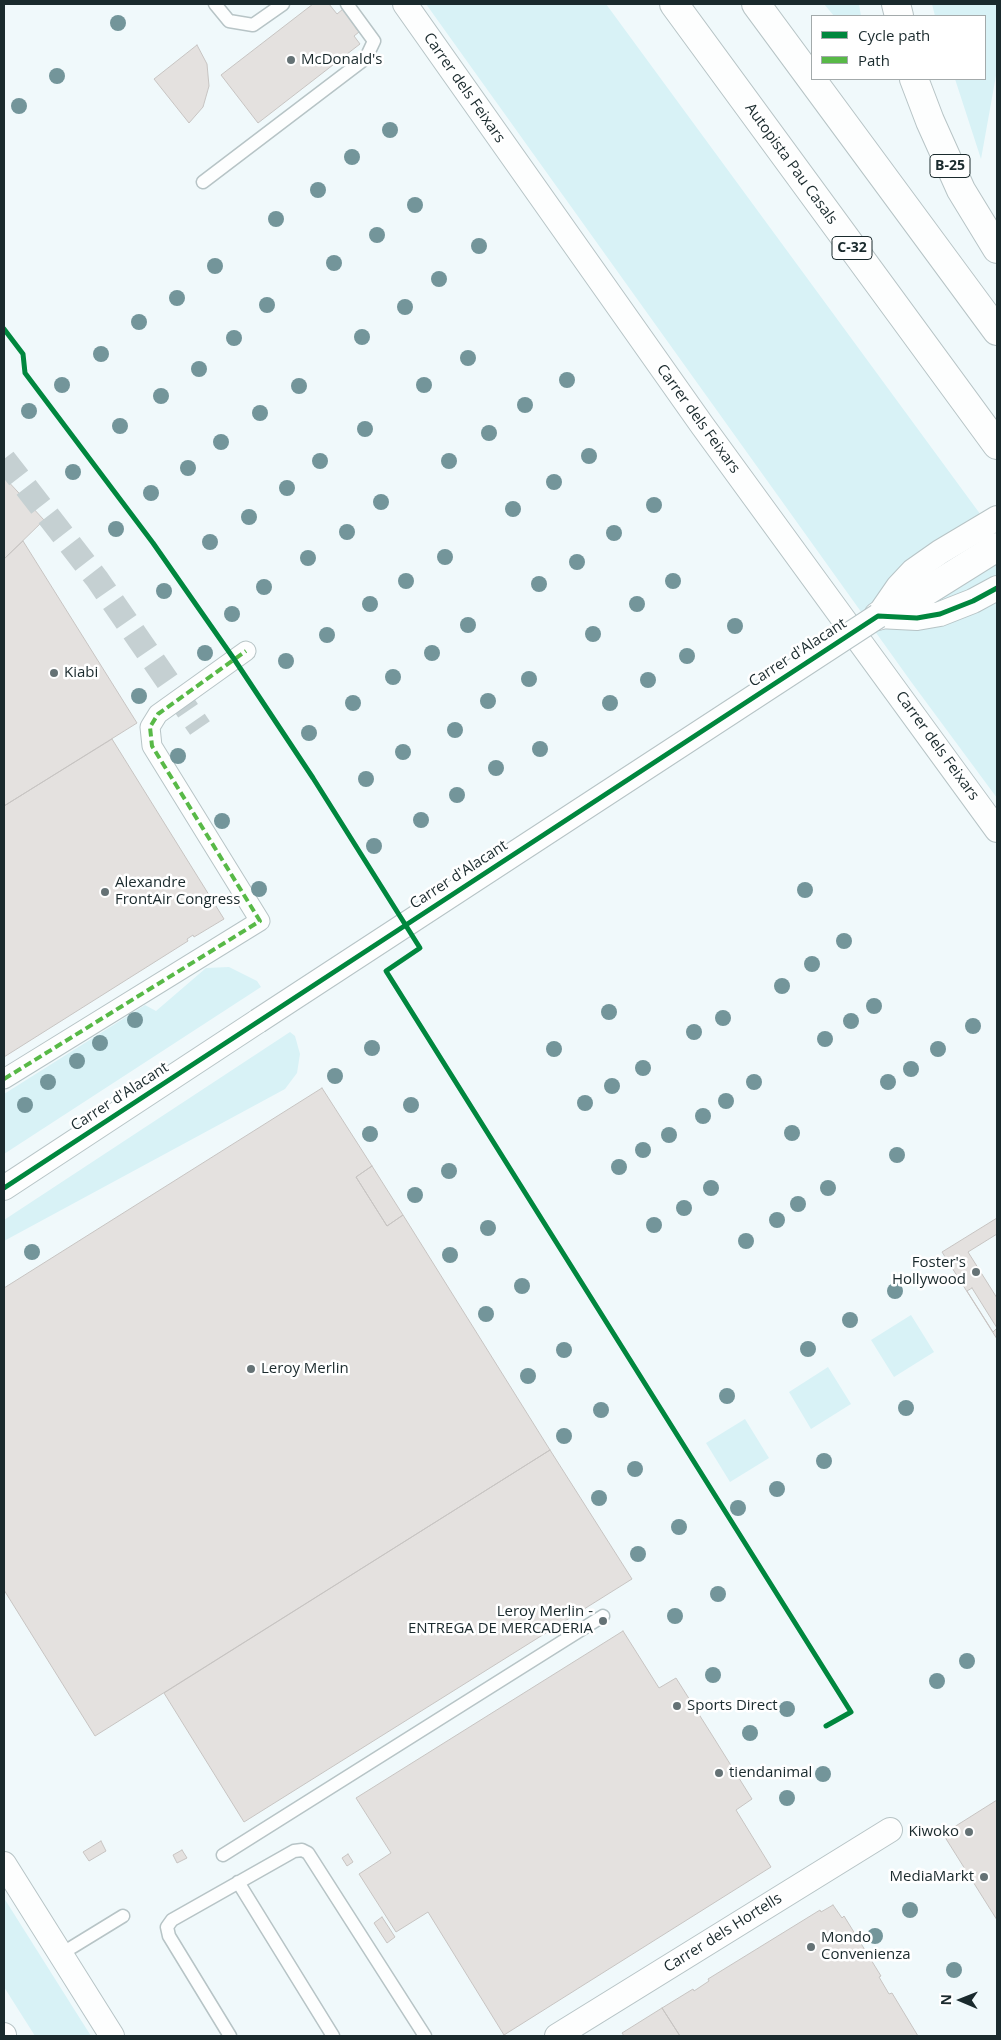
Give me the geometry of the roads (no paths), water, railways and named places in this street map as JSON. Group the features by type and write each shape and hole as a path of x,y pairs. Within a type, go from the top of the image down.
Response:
{"highway":[{"name":"Autopista Pau Casals","path":"674,4 997,445"},
{"path":"756,4 811,79"},
{"path":"812,80 997,331"},
{"name":"B-25","path":"914,80 930,121 961,190 997,249"},
{"path":"878,616 914,599 948,562 997,547"}],"street":[{"name":"Carrer dels Feixars","path":"405,4 702,425 997,830"},
{"path":"948,562 997,518"},
{"path":"878,616 917,618 940,614 973,601 997,588"},
{"name":"Carrer d'Alacant","path":"4,1188 878,616"},
{"path":"4,1079 260,922 152,746 150,727 158,714 246,651"},
{"name":"Carrer dels Hortells","path":"557,2036 890,1830"},
{"path":"4,1864 112,2036"}],"lane":[{"path":"215,4 230,21 253,25 283,4"},
{"path":"203,182 366,58 374,41 347,4"},
{"path":"223,1856 603,1616"},
{"path":"230,2036 169,1936 167,1927 172,1920 238,1882 294,1851 302,1850 308,1852 425,2036"},
{"path":"238,1882 333,2036"},
{"path":"61,1954 123,1916"}],"tunnel":[{"path":"4,459 97,579 200,728"}],"place":[{"name":"McDonald's","path":"291,60"},
{"name":"Kiabi","path":"54,673"},
{"name":"Alexandre FrontAir Congress","path":"105,892"},
{"name":"Foster's Hollywood","path":"976,1272"},
{"name":"Leroy Merlin","path":"251,1369"},
{"name":"Leroy Merlin - ENTREGA DE MERCADERIA","path":"603,1621"},
{"name":"Sports Direct","path":"677,1706"},
{"name":"tiendanimal","path":"719,1773"},
{"name":"Kiwoko","path":"969,1832"},
{"name":"MediaMarkt","path":"984,1877"},
{"name":"Mondo Convenienza","path":"811,1947"}]}
